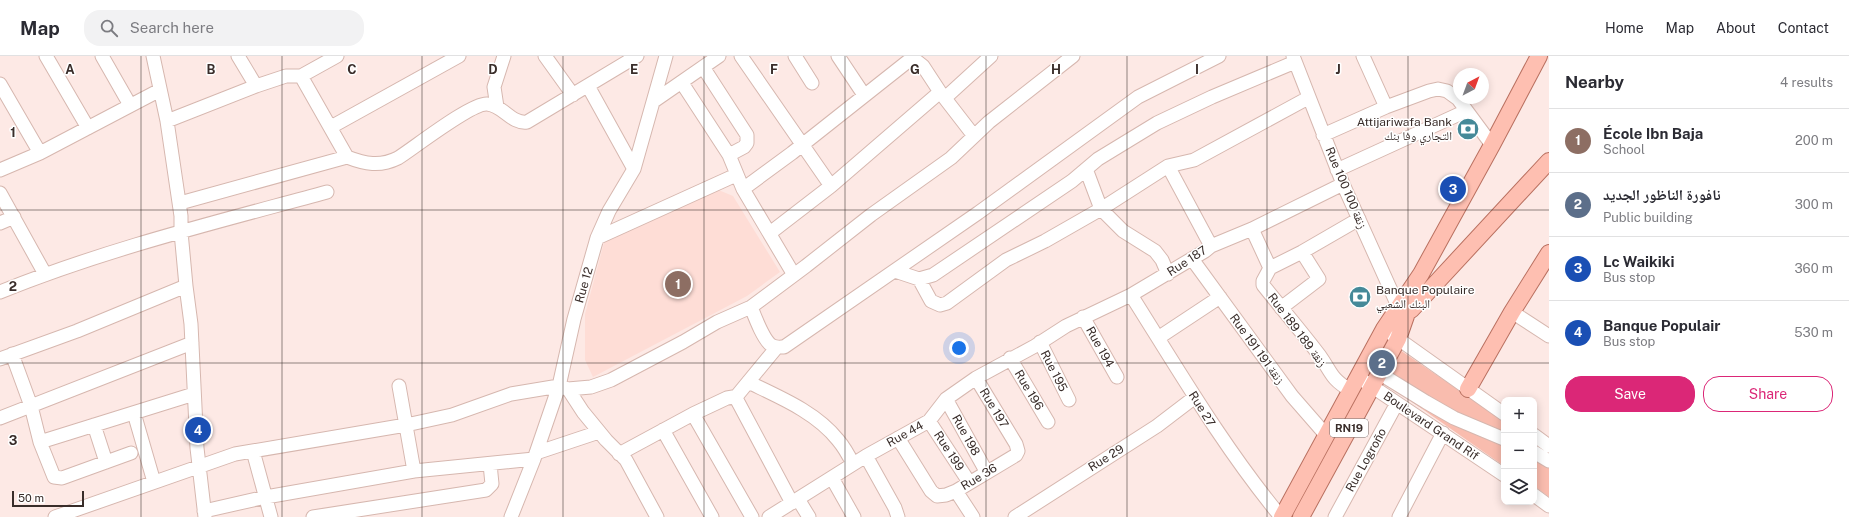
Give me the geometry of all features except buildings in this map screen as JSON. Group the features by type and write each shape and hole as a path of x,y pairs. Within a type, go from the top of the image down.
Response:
{"main road":[{"name":"RN19","path":"1301,517 1398,339 1403,310 1421,274 1492,146 1539,56"},
{"path":"1403,310 1507,208 1549,161"},
{"path":"1468,389 1512,312 1549,253"},
{"name":"RN19","path":"1282,517 1384,329 1403,310"}],"street":[{"path":"46,56 88,128"},
{"path":"102,56 130,105"},
{"path":"153,56 167,121 180,203 181,232 192,343 199,467 204,514 266,497 414,471 490,464 535,456 599,432"},
{"path":"238,56 256,86"},
{"path":"167,121 256,86 286,76 301,76 337,56"},
{"path":"331,127 459,56"},
{"path":"497,107 494,87 504,56"},
{"path":"545,56 573,95"},
{"path":"180,203 347,157 364,163 373,164 390,162 477,106 488,104 497,107 517,122 527,122 637,56"},
{"name":"Rue 12","path":"511,517 563,387 574,319 597,238 609,211 634,168 654,101 660,71 666,56"},
{"path":"654,101 719,56"},
{"path":"741,56 831,186"},
{"path":"794,56 812,83"},
{"path":"838,56 864,95"},
{"path":"770,233 831,186 991,56"},
{"path":"55,517 235,454 406,425 452,415 511,394 563,387 591,387 612,380 717,322 751,307 871,215 951,158 989,122 1073,56"},
{"path":"751,307 759,326 771,345 784,347 895,271 1138,97 1219,56"},
{"path":"1363,56 1386,107"},
{"path":"895,271 919,279 933,275 1072,181 1105,154 1162,121 1294,59"},
{"name":"Rue 100 زنقة 100","path":"1294,59 1343,184 1403,310"},
{"path":"742,189 802,145 907,62 912,60 923,66 942,95 974,136"},
{"path":"703,67 747,135 747,143 744,147 728,155"},
{"path":"301,76 347,157"},
{"path":"682,83 728,155 742,189 794,275"},
{"path":"0,84 40,153"},
{"path":"588,86 634,168"},
{"path":"1324,135 1386,107 1429,90 1438,89 1454,95 1492,146"},
{"path":"0,170 40,153 160,90"},
{"path":"919,279 931,301 940,305 947,303 1006,260 1045,241 1101,209 1168,166 1194,160 1308,98"},
{"path":"1337,170 1466,111"},
{"path":"1168,166 1212,246"},
{"path":"1086,169 1101,209 1123,231 1155,251 1162,260 1168,274"},
{"path":"597,238 736,174"},
{"name":"Rue 187","path":"1038,344 1084,317 1131,295 1212,246 1252,229 1343,184"},
{"path":"0,292 45,274 181,232 327,192"},
{"path":"0,193 45,274"},
{"path":"0,223 14,217"},
{"path":"1252,229 1270,268 1302,252 1359,218"},
{"path":"1281,308 1319,279 1302,252"},
{"name":"Rue 191 زنقة 191","path":"1192,259 1292,396 1326,435"},
{"name":"Rue 189 زنقة 189","path":"1270,268 1263,278 1263,285 1321,357 1333,378 1354,384"},
{"path":"131,453 56,478 53,476 40,442 31,406 6,356 77,332 186,286"},
{"name":"Rue 27","path":"1131,295 1236,459 1282,517"},
{"path":"1158,338 1220,298"},
{"path":"1512,312 1549,336"},
{"name":"Rue 194","path":"1084,317 1117,377"},
{"path":"1384,329 1501,412"},
{"path":"0,418 192,343"},
{"name":"Rue 44","path":"769,517 866,456 929,421 946,399 976,378 1038,344"},
{"name":"Rue 195","path":"1038,344 1069,400"},
{"path":"735,398 777,347"},
{"name":"Rue 196","path":"1010,358 1048,422"},
{"name":"Rue 197","path":"976,378 1013,438"},
{"path":"1375,380 1426,402 1454,418 1501,438"},
{"name":"Boulevard Grand Rif","path":"1354,384 1375,380 1397,403 1501,473"},
{"path":"748,382 789,403 819,423 838,440 853,464"},
{"path":"399,386 414,471"},
{"path":"563,387 630,468 657,517"},
{"path":"40,442 194,394"},
{"name":"Rue 29","path":"1015,517 1157,426 1195,397"},
{"path":"619,454 693,414 727,398 735,398"},
{"path":"735,398 795,501 809,517"},
{"name":"Rue 198","path":"946,399 986,471"},
{"name":"Rue Logroño","path":"1335,517 1397,403"},
{"path":"134,413 154,482"},
{"path":"693,414 752,517"},
{"name":"Rue 199","path":"929,421 969,482"},
{"path":"94,425 106,462"},
{"path":"663,430 712,517"},
{"path":"1402,516 1443,433"},
{"name":"Rue 36","path":"898,438 928,486 937,496 941,497 956,491 986,471 1016,455 1018,448 1013,438"},
{"path":"1537,438 1549,446"},
{"path":"254,451 271,517"},
{"path":"1537,454 1549,461"},
{"path":"866,456 895,508 898,517"},
{"path":"313,517 486,490 492,484 490,464"},
{"path":"832,478 854,517"},
{"path":"956,491 974,517"},
{"path":"1537,497 1549,506"}],"shaded area":[{"path":"716,189 733,196 780,272 747,296 593,377 585,360 585,314 605,239"},
{"path":"1400,350 1501,419 1501,464 1385,383 1394,353"},
{"path":"1537,444 1549,453 1549,497 1537,488"}],"place":[{"name":"Attijariwafa Bank التجاري وفا بنك","path":"1468,129"},
{"name":"Lc Waikiki","path":"1453,189"},
{"name":"École Ibn Baja","path":"678,284"},
{"name":"Banque Populaire البنك الشعبي","path":"1360,297"},
{"name":"نافورة الناظور الجديد","path":"1382,363"},
{"name":"Banque Populair","path":"198,430"}]}
